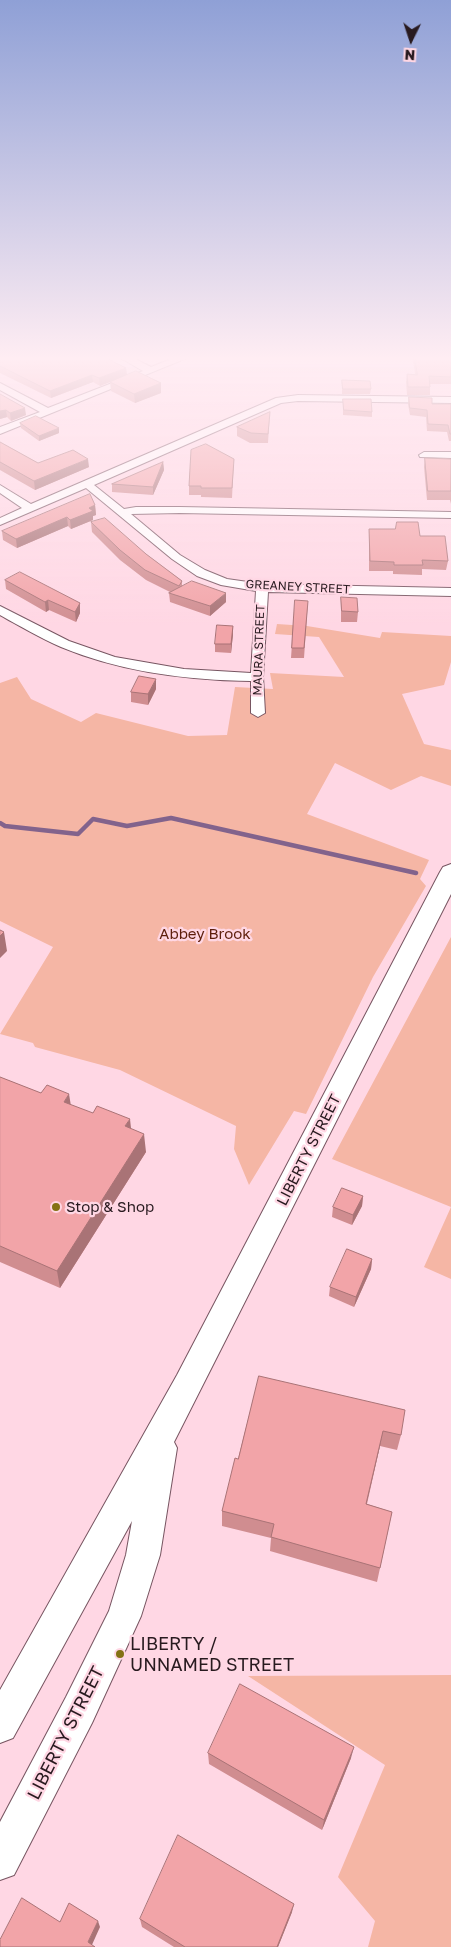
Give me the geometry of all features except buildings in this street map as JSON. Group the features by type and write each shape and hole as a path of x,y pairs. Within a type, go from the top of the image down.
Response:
{"main road":[{"name":"LIBERTY STREET","path":"0,1725 165,1427 302,1166 451,872"},
{"name":"LIBERTY STREET","path":"3,1847 75,1717 124,1616 142,1555 165,1427"}],"street":[{"path":"0,522 172,447"},
{"path":"424,455 451,455"},
{"name":"GREANEY STREET","path":"87,484 176,557 202,573 225,582 262,588 451,592"},
{"path":"0,488 30,509"},
{"path":"121,513 136,510 180,510 451,514"},
{"name":"MAURA STREET","path":"258,713 257,677 262,588"},
{"path":"0,610 66,644 118,661 182,673 257,677"}],"green space":[{"name":"Abbey Brook","path":"277,624 307,626 380,638 382,632 451,636 451,662 444,685 402,694 424,744 451,750 451,786 421,776 391,790 335,763 307,814 429,860 420,879 426,886 373,977 306,1114 294,1111 249,1185 234,1149 236,1126 120,1070 35,1047 33,1043 0,1034 53,947 0,921 0,683 17,677 31,699 81,722 96,713 188,736 227,735 235,687 273,689 270,673 344,677 319,637 275,634"},
{"path":"451,937 451,1207 332,1159"},
{"path":"451,1207 451,1279 424,1267"},
{"path":"451,1675 451,1947 368,1947 375,1921 338,1877 385,1765 248,1676"}],"waterway":[{"name":"Abbey Brook","path":"0,823 5,826 78,834 93,819 127,826 171,818 416,873"}],"place":[{"name":"Stop & Shop","path":"56,1207"},
{"name":"LIBERTY / UNNAMED STREET","path":"120,1654"}]}
